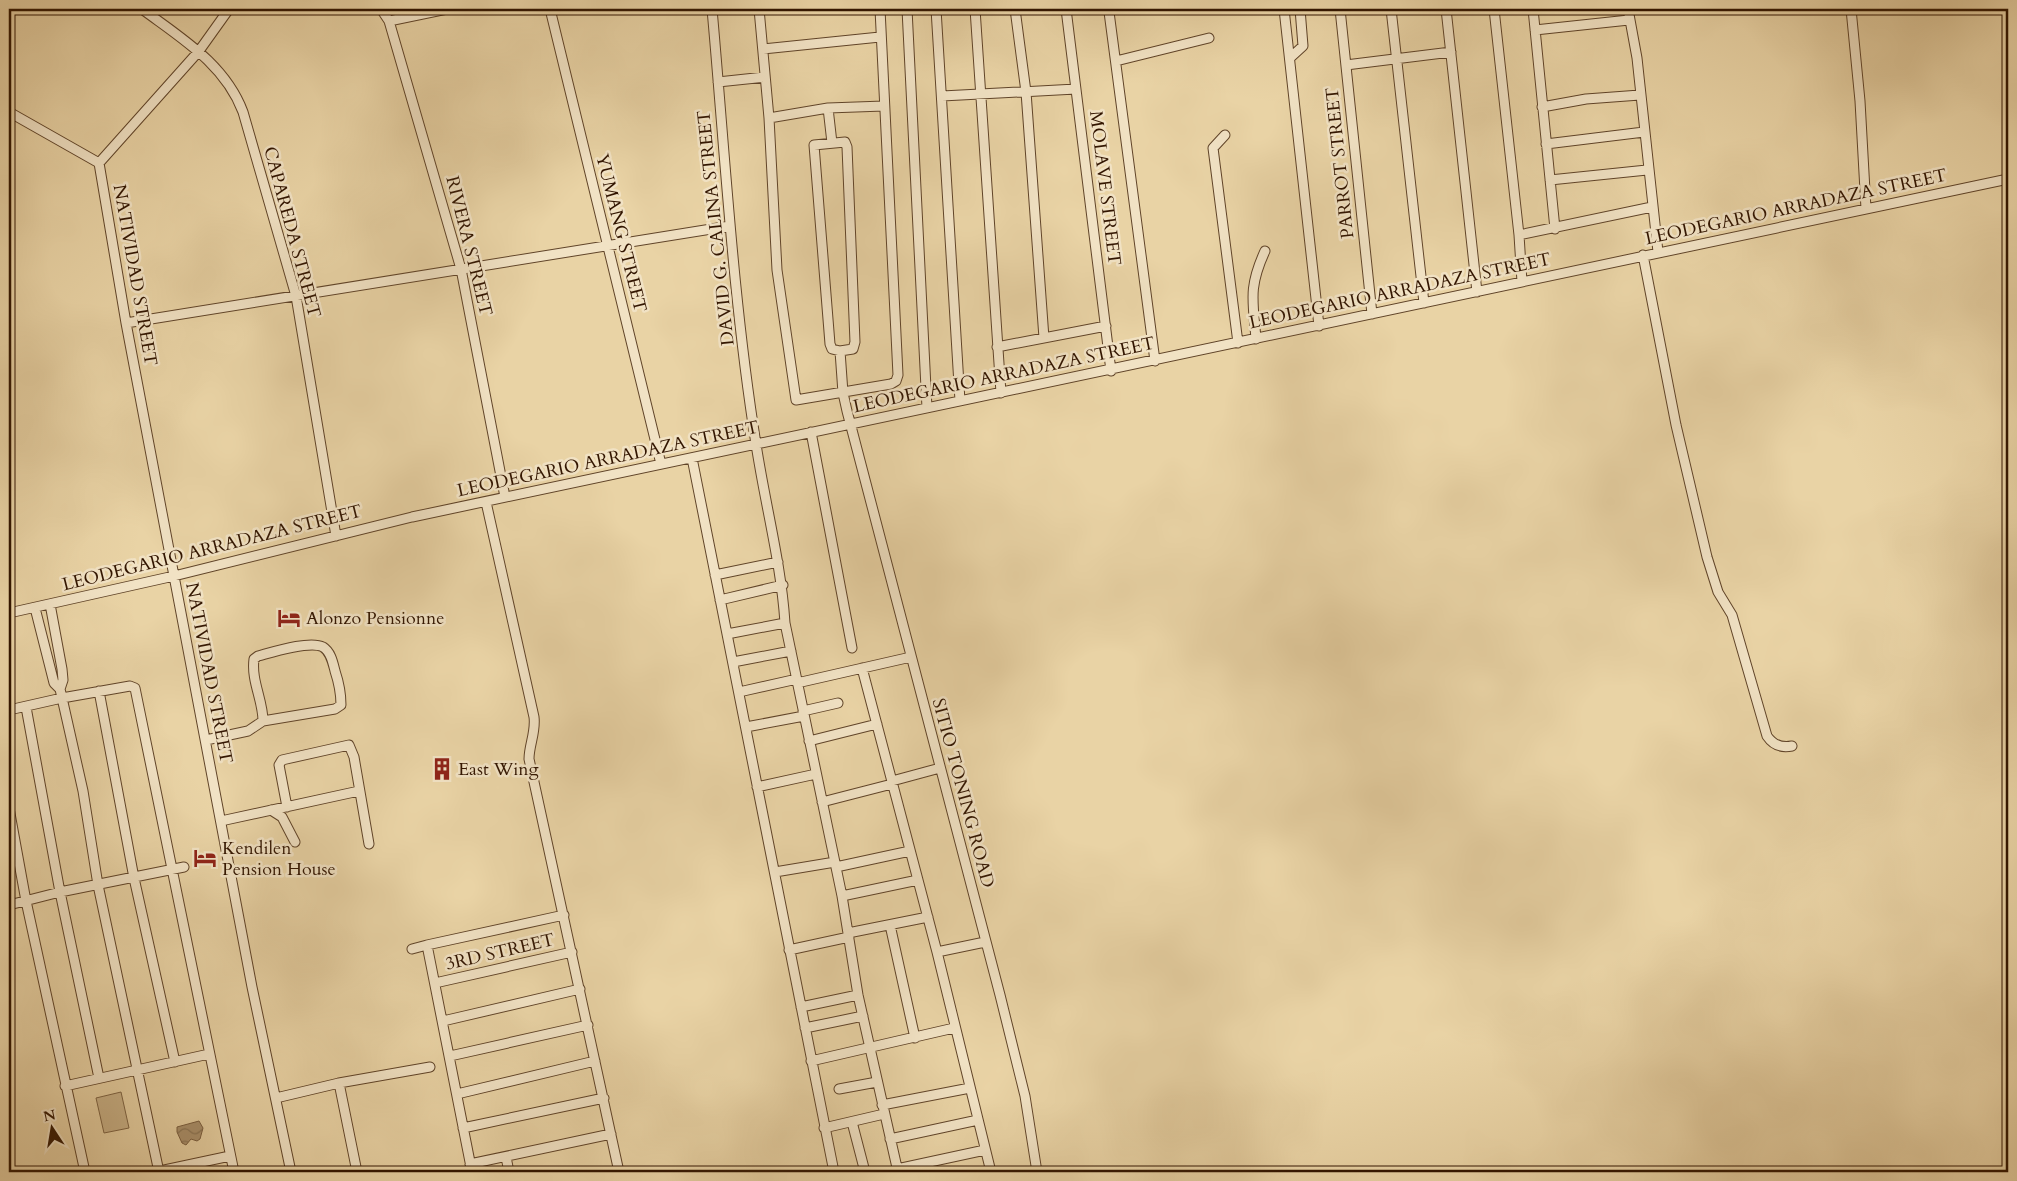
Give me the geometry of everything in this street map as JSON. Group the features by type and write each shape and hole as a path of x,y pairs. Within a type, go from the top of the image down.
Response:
{"street":[{"name":"CAPAREDA STREET","path":"142,9 198,51 218,69 237,96 296,296 336,536"},
{"path":"99,164 198,51 229,9"},
{"name":"RIVERA STREET","path":"381,9 389,21 461,269 505,497"},
{"path":"389,21 447,9"},
{"name":"YUMANG STREET","path":"550,9 661,464"},
{"name":"DAVID G. CALINA STREET","path":"712,9 730,226 756,444 783,586 785,623 842,896 858,994 898,1170"},
{"path":"760,9 769,118 777,270 796,400 891,384 896,381 898,376 880,9"},
{"path":"907,9 927,408"},
{"path":"936,9 960,401"},
{"path":"976,9 996,347 1001,393"},
{"path":"1015,9 1026,92 1044,338"},
{"name":"MOLAVE STREET","path":"1066,9 1111,371"},
{"path":"1291,57 1303,46 1300,9"},
{"name":"PARROT STREET","path":"1340,9 1372,314"},
{"path":"1391,9 1424,303"},
{"path":"1446,9 1477,292"},
{"path":"1494,9 1519,235 1522,282"},
{"path":"1533,9 1555,229"},
{"path":"1628,9 1637,58 1647,170 1658,252"},
{"path":"1851,9 1860,101 1866,209"},
{"path":"1109,12 1155,361"},
{"path":"1285,13 1302,26"},
{"path":"1285,13 1319,326"},
{"path":"1535,30 1629,20"},
{"path":"762,49 880,37"},
{"path":"1116,61 1208,38"},
{"path":"1346,65 1451,52"},
{"path":"719,85 765,79"},
{"path":"942,96 1076,89"},
{"path":"1542,107 1586,99 1640,95"},
{"path":"769,118 828,108 884,106"},
{"path":"828,108 832,143"},
{"name":"NATIVIDAD STREET","path":"9,112 99,164 126,323 174,576 291,1172"},
{"path":"1546,144 1644,132"},
{"path":"1225,136 1212,148 1238,343"},
{"path":"832,143 847,144 854,306 855,347 840,351 832,349 830,344 814,145 832,143"},
{"path":"1550,180 1647,170"},
{"name":"LEODEGARIO ARRADAZA STREET","path":"9,613 174,576 505,497 1111,371 1658,252 2008,179"},
{"path":"1519,235 1555,229 1652,207"},
{"path":"126,323 730,226"},
{"path":"1256,340 1252,291 1257,269 1265,251"},
{"path":"1643,256 1676,425 1707,557 1718,592 1732,615 1767,736 1776,745 1784,748 1792,746"},
{"path":"996,347 1106,326"},
{"name":"SITIO TONING ROAD","path":"840,351 843,393 1025,1096 1037,1172"},
{"path":"811,432 852,648"},
{"path":"692,458 834,1172"},
{"path":"486,502 534,717 535,726 529,748 529,759 619,1172"},
{"path":"716,575 778,562"},
{"path":"720,600 783,586"},
{"path":"50,604 62,669 61,694"},
{"path":"35,608 54,683 61,694 83,791 98,885 138,1070 157,1172 230,1156"},
{"path":"727,634 785,623"},
{"path":"206,740 248,731 263,722 335,709 341,705 341,693 331,656 324,647 316,645 291,648 258,656 254,659 253,668 263,709 263,722"},
{"path":"733,662 791,651"},
{"path":"739,692 911,657"},
{"path":"862,668 937,952 954,1028 991,1172"},
{"path":"9,710 26,707 61,694 99,692 130,686 135,688 170,870 234,1172"},
{"path":"99,692 134,878 175,1062"},
{"path":"746,728 838,703"},
{"path":"26,707 60,892 99,1078"},
{"path":"810,741 877,724"},
{"path":"287,807 279,765 282,760 345,744 349,745 353,750 369,844"},
{"path":"822,802 940,768"},
{"path":"756,787 816,774"},
{"path":"221,821 359,791"},
{"path":"9,808 26,901 85,1172"},
{"path":"272,810 282,817 295,842"},
{"path":"775,872 910,851"},
{"path":"9,906 60,892 184,867"},
{"path":"842,896 918,880"},
{"path":"412,949 564,915"},
{"path":"790,950 928,917"},
{"path":"890,925 915,1038"},
{"path":"937,952 985,942"},
{"path":"427,945 471,1168 506,1157 611,1134"},
{"name":"3RD STREET","path":"434,983 572,952"},
{"path":"442,1021 580,989"},
{"path":"800,1007 858,994"},
{"path":"804,1028 863,1016"},
{"path":"450,1056 588,1025"},
{"path":"811,1061 870,1049 954,1028"},
{"path":"65,1086 209,1054"},
{"path":"457,1094 595,1061"},
{"path":"276,1098 339,1083 430,1067"},
{"path":"838,1089 877,1082"},
{"path":"339,1083 357,1172"},
{"path":"824,1128 852,1122 883,1110 970,1088"},
{"path":"463,1128 604,1098"},
{"path":"890,1139 978,1120"},
{"path":"852,1122 865,1172"},
{"path":"898,1170 985,1150"},
{"path":"506,1157 509,1172"},
{"path":"197,1163 199,1172"}],"shaded area":[{"path":"121,1092 129,1128 104,1133 96,1098"}],"water":[{"path":"199,1121 203,1128 200,1139 197,1141 191,1139 186,1145 182,1143 177,1127"}],"place":[{"name":"Alonzo Pensionne","path":"289,618"},
{"name":"East Wing","path":"442,769"},
{"name":"Kendilen Pension House","path":"205,858"}]}
